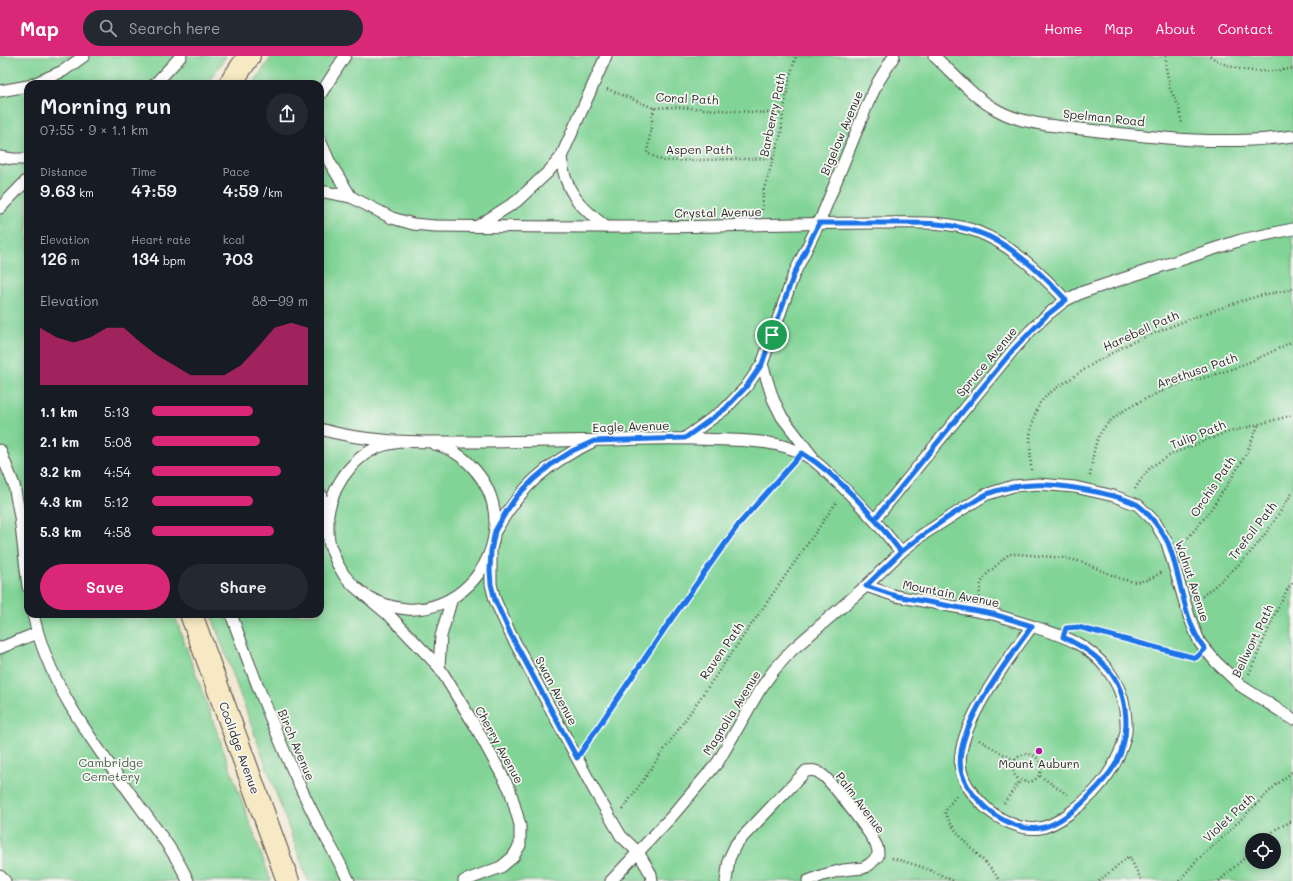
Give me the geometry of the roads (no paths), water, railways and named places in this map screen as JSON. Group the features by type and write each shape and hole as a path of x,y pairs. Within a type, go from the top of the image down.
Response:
{"street":[{"path":"233,80 249,56"},
{"name":"Coolidge Avenue","path":"192,618 288,881"}],"lane":[{"path":"42,80 62,71 84,56"},
{"path":"159,80 182,56"},
{"path":"324,89 345,56"},
{"path":"478,226 517,200 548,172 561,157 606,56"},
{"name":"Bigelow Avenue","path":"685,438 725,409 746,387 762,364 794,274 819,223 868,103 878,82 894,56"},
{"name":"Spelman Road","path":"934,56 976,95 992,107 1008,116 1028,122 1181,139 1227,141 1293,136"},
{"path":"0,92 24,87"},
{"path":"324,149 330,163 350,197"},
{"path":"0,157 24,159"},
{"path":"561,157 563,173 568,188 590,215 606,228"},
{"path":"0,208 24,183"},
{"name":"Crystal Avenue","path":"324,192 350,197 392,218 413,224 435,226 606,228 819,223 921,223 952,225 978,232 1000,243 1046,279 1066,300"},
{"name":"Spruce Avenue","path":"875,519 1013,350 1047,315 1066,300 1083,292 1241,240 1293,229"},
{"path":"762,364 773,399 782,417 816,462"},
{"name":"Eagle Avenue","path":"324,430 358,437 426,442 594,441 685,438 756,442 791,448 816,462 845,489 875,519 901,552"},
{"path":"328,518 330,502 336,488 347,471 361,458 374,450 391,443 410,441"},
{"path":"495,531 517,496 534,479 553,463 572,451 594,441"},
{"path":"366,596 383,604 408,609 426,608 440,604 466,589 486,563 491,551 495,531 495,516 486,486 480,475 470,464 460,457 440,446 426,442"},
{"path":"0,450 14,484 24,552"},
{"name":"Walnut Avenue","path":"901,552 922,535 985,495 1012,486 1032,484 1075,487 1114,496 1130,502 1138,506 1155,522 1168,543 1187,609 1200,643 1216,662 1242,686 1293,719"},
{"name":"Cherry Avenue","path":"324,505 328,518 330,546 336,563 354,586 391,617 439,667 477,729 510,790 520,825 520,845 513,858 501,867 464,881"},
{"name":"Swan Avenue","path":"491,551 491,584 495,600 510,633 621,836 638,852 651,874 652,881"},
{"name":"Magnolia Avenue","path":"611,881 673,815 718,762 759,691 774,670 792,650 866,586 901,552"},
{"name":"Mountain Avenue","path":"866,586 896,596 993,614 1032,626 1081,645 1108,669 1118,686 1126,711 1126,735 1116,764 1100,785 1082,804 1060,820 1041,828 1026,828 1007,821 986,808 969,789 961,770 961,750 978,708 996,676 1032,626"},
{"path":"439,667 440,636 452,598"},
{"path":"34,618 37,634 52,672 71,708 100,754 163,838 188,881"},
{"name":"Birch Avenue","path":"232,618 253,675 283,747 312,811 349,881"},
{"path":"0,648 37,634"},
{"name":"Palm Avenue","path":"726,881 729,859 736,844 806,771 812,770 821,774 832,785 870,834 877,847 878,856 870,864 862,868 843,870 823,875 808,881"},
{"path":"0,876 5,881"}],"place":[{"name":"Mount Auburn","path":"1039,751"}],"park label":[{"name":"Cambridge Cemetery","path":"111,770"}]}
